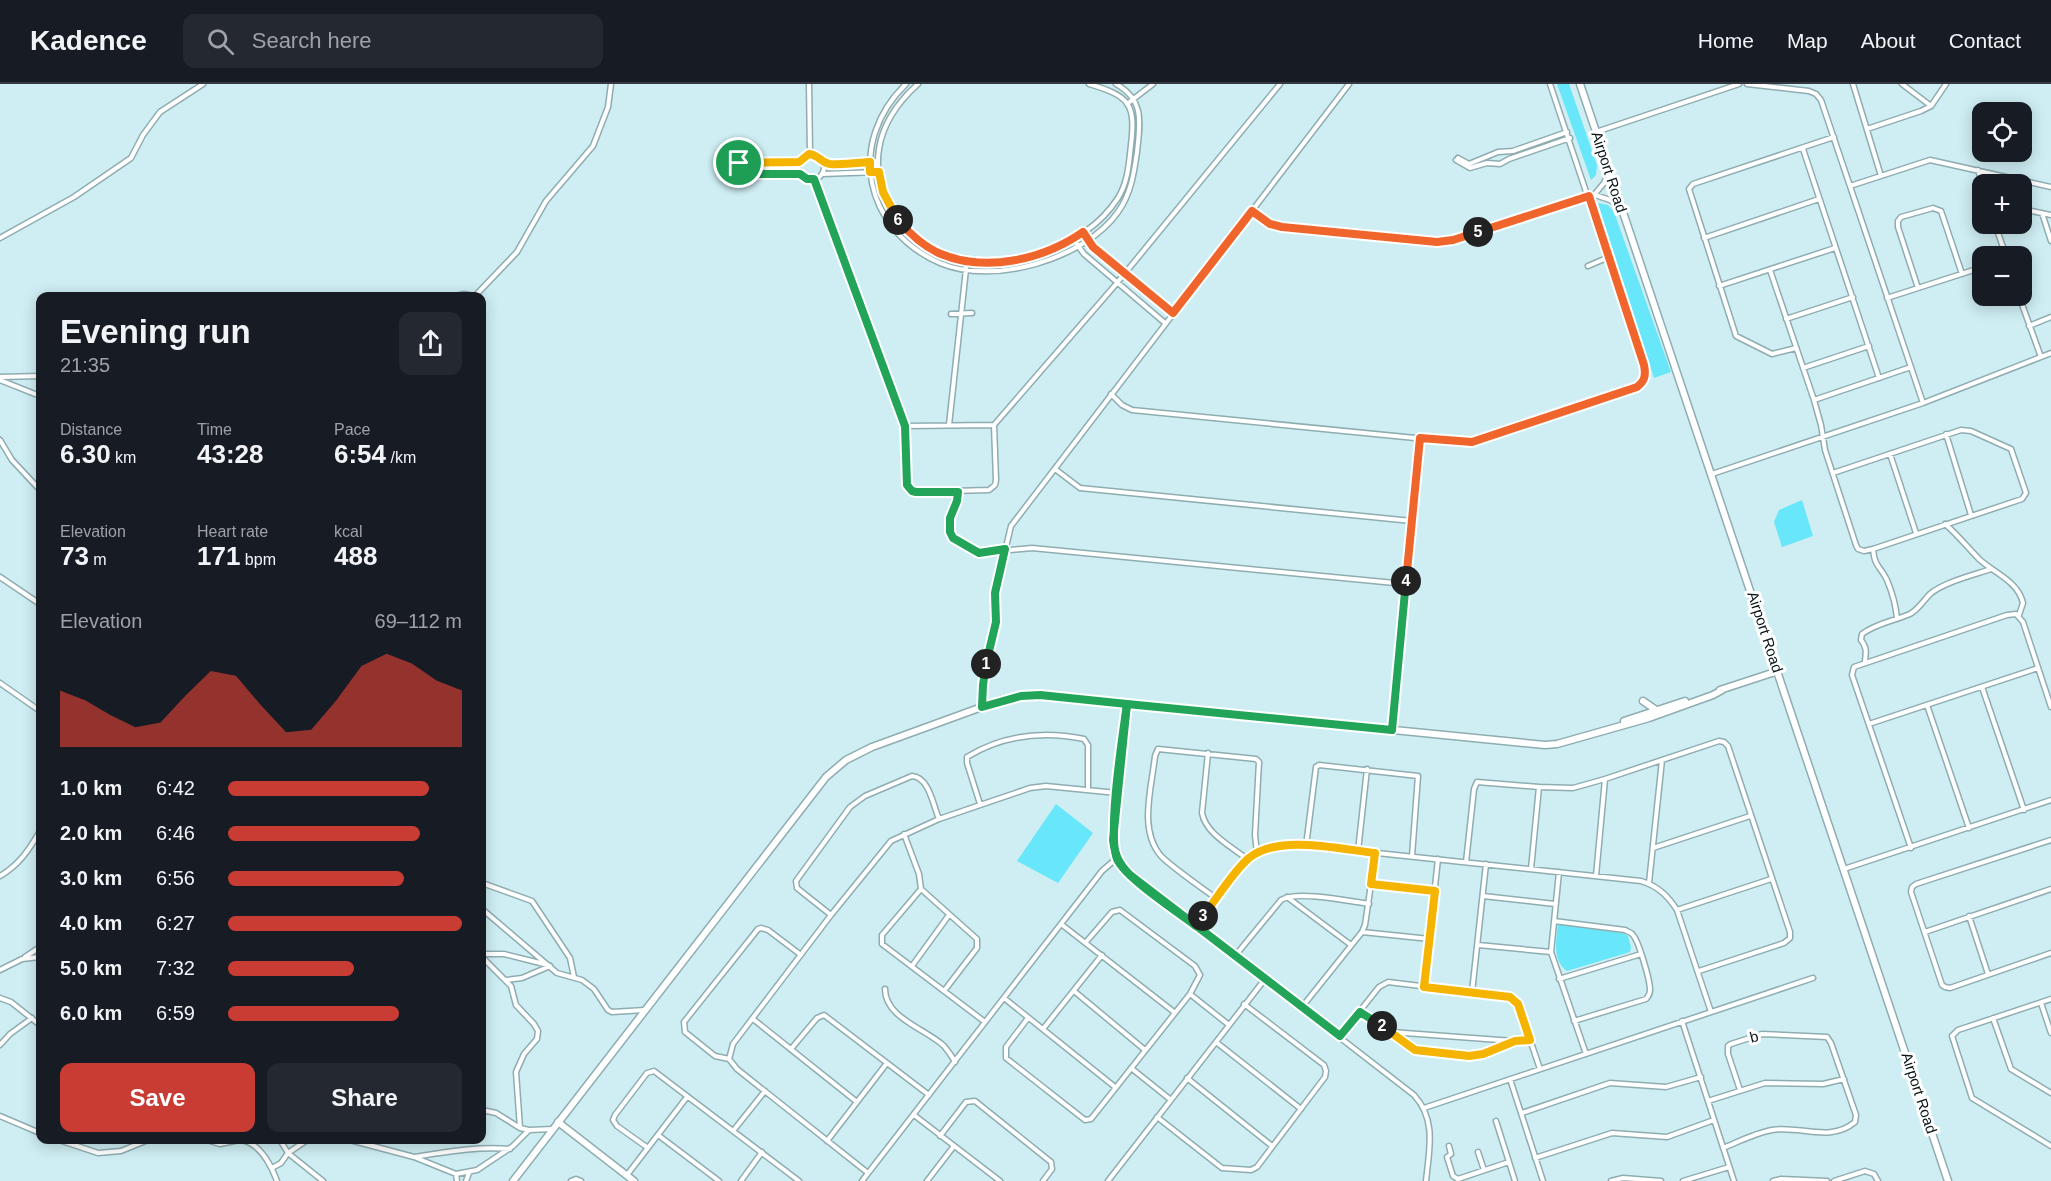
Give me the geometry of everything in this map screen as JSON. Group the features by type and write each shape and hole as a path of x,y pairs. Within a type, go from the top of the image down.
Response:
{"main road":[{"name":"Airport Road","path":"1580,84 1948,1181"},
{"path":"513,1181 835,768 846,759 872,747 1001,700 1030,696 1545,745 1557,744 1649,718 1778,671"},
{"path":"1610,728 1615,724 1711,691 1722,690"},
{"path":"1639,716 1643,709 1643,702 1656,710"},
{"path":"558,1122 634,1181"}],"street":[{"path":"0,238 74,197 131,158 142,135 160,112 203,84"},
{"path":"478,292 518,252 546,201 593,146 608,107 611,84"},
{"path":"809,84 810,154"},
{"path":"906,84 882,114 874,137 870,172 881,208 893,229 919,251 940,263 966,270 1020,268 1053,258 1078,246 1116,215 1131,186 1140,124 1134,97 1116,84"},
{"path":"918,84 897,106 879,147 879,172 883,192 890,208 911,235 941,254 967,260 1007,261 1044,254 1073,239 1103,216 1118,198 1126,179 1134,126 1133,114 1122,98 1089,84"},
{"path":"1127,104 1153,84"},
{"path":"814,179 905,426 906,482 909,488 916,492 989,490 995,485 994,425 1118,283 1280,84"},
{"path":"982,707 983,685 996,622 995,593 1011,526 1348,84"},
{"path":"1111,394 1122,405 1132,410 1472,442 1637,387 1645,377 1644,365 1592,196 1550,84"},
{"path":"1596,132 1739,84"},
{"path":"1747,84 1809,91 1821,100 1923,403"},
{"path":"1862,84 1853,86 1881,176"},
{"path":"1902,84 1931,106"},
{"path":"1867,129 1931,106 1946,84"},
{"path":"1568,132 1513,151 1498,152 1468,164 1457,159 1462,166 1470,168 1500,164 1570,138"},
{"path":"1796,348 1772,354 1738,338 1734,332 1689,191 1691,185 1834,137"},
{"path":"1803,149 1879,378"},
{"path":"878,161 830,164 810,154 799,162 739,163 737,169 738,173 743,174 800,174 807,179 814,179 822,174 879,172"},
{"path":"1850,186 1930,160 2051,187"},
{"path":"799,162 800,174"},
{"path":"822,174 823,162"},
{"path":"1252,211 1278,227 1442,242 1459,239 1592,196 1604,183 1609,169"},
{"path":"1978,170 1979,174"},
{"path":"1592,196 1610,200 1621,208"},
{"path":"1704,238 1819,199"},
{"path":"1918,288 1898,227 1901,217 1933,208 1941,210 1962,274"},
{"path":"2032,212 2051,215"},
{"path":"2042,213 2051,241"},
{"path":"1083,232 1093,247 1173,313"},
{"path":"1073,239 1084,254 1165,323"},
{"path":"1719,286 1835,248"},
{"path":"1588,266 1609,257"},
{"path":"949,425 967,260"},
{"path":"1770,270 1814,400 1825,450 1858,549 1864,551 1873,549 2022,499 2026,493 2013,452 2007,446 1966,430 1946,434 1833,473"},
{"path":"1887,298 1972,271"},
{"path":"1786,319 1853,297"},
{"path":"2023,306 2041,357"},
{"path":"951,314 972,313"},
{"path":"2030,326 2051,317"},
{"path":"1803,368 1869,346"},
{"path":"1712,474 1923,403 2051,353"},
{"path":"1814,400 1911,368"},
{"path":"0,378 36,376"},
{"path":"0,378 36,394"},
{"path":"905,426 994,425"},
{"path":"1946,434 1971,515"},
{"path":"1392,730 1420,438"},
{"path":"0,440 12,460 36,486"},
{"path":"1890,454 1916,533"},
{"path":"1054,469 1080,488 1412,521"},
{"path":"958,492 950,518 950,532 953,538 979,553 1032,548 1405,585"},
{"path":"1945,524 1991,569 2018,591 2023,603 2019,615 2051,707"},
{"path":"1873,549 1875,565 1882,572 1892,592 1897,618"},
{"path":"1864,662 1866,651 1865,644 1861,640 1862,634 1877,625 1917,610 1928,596 1941,588 1991,569"},
{"path":"0,577 36,601"},
{"path":"1911,848 1852,672 1854,667 2007,615 2019,615"},
{"path":"1869,724 2038,668"},
{"path":"0,683 36,708"},
{"path":"1982,687 2024,810"},
{"path":"1127,704 1113,840 1117,858 1130,875 1414,1095 1424,1108 1431,1131 1426,1181"},
{"path":"1927,705 1969,828"},
{"path":"980,804 967,757 1022,736 1081,738 1087,742 1088,790"},
{"path":"1466,862 1474,789 1478,782 1573,788 1724,741 1728,746 1790,932 1787,941 1699,971"},
{"path":"1216,899 1161,856 1150,834 1148,823 1155,756 1158,749 1256,759 1259,762 1255,835 1257,853"},
{"path":"1208,753 1202,813 1204,821 1208,828 1247,859"},
{"path":"1649,883 1662,759"},
{"path":"1306,846 1316,767 1319,765 1367,769 1418,776 1412,856"},
{"path":"1358,851 1367,769"},
{"path":"831,915 797,888 796,881 850,807 865,796 916,776 924,780 939,819"},
{"path":"1596,876 1605,779"},
{"path":"729,1059 733,1044 885,846 904,834 939,819 1037,786 1117,793"},
{"path":"1531,869 1539,787"},
{"path":"1843,869 2051,800"},
{"path":"1653,848 1750,816"},
{"path":"904,834 919,874 921,889 976,937 978,945 945,991"},
{"path":"0,876 14,868 36,838"},
{"path":"2051,840 1916,884 1912,887 1911,892 1942,985 1945,987 1950,988 2051,953"},
{"path":"1196,926 1247,859 1273,846 1306,846 1412,856 1649,883 1667,895 1677,910 1712,1012"},
{"path":"1302,1007 1362,932 1369,904 1375,853"},
{"path":"862,1181 1102,871 1117,858"},
{"path":"1424,987 1438,859"},
{"path":"1472,992 1486,864"},
{"path":"1559,872 1551,952 1586,1054"},
{"path":"1677,910 1771,879"},
{"path":"486,884 532,901 570,958 574,978"},
{"path":"1371,884 1435,891"},
{"path":"1925,932 2051,888"},
{"path":"921,889 882,934 881,941 885,947 985,1022"},
{"path":"1235,956 1286,896 1369,904"},
{"path":"1286,896 1351,945"},
{"path":"1483,896 1555,904"},
{"path":"1028,1018 1006,1047 1006,1058 1085,1120 1088,1120 1094,1116 1190,994 1199,978 1199,970 1120,910 1112,912 1086,942"},
{"path":"486,912 557,973 582,980 594,989 608,1010 612,1012 645,1010"},
{"path":"912,966 949,915"},
{"path":"1969,916 1988,974"},
{"path":"1554,921 1625,930 1634,936 1650,987 1650,994 1646,999 1574,1021"},
{"path":"1061,924 1174,1012"},
{"path":"801,956 761,927 684,1023 685,1032 715,1056 729,1059 737,1069 868,1173"},
{"path":"1362,932 1430,939"},
{"path":"1478,945 1551,952"},
{"path":"1,967 22,959 36,950"},
{"path":"486,956 504,954 550,966"},
{"path":"1559,979 1641,954"},
{"path":"1043,1029 1102,955"},
{"path":"22,959 36,957"},
{"path":"486,960 511,986 516,1005 534,1024 538,1035 524,1054 516,1072 520,1128"},
{"path":"506,980 522,978 550,966"},
{"path":"1424,1108 1813,978"},
{"path":"1108,1181 1265,979"},
{"path":"1340,1036 1383,984 1388,982 1510,997 1518,1004 1540,1069"},
{"path":"885,989 885,996 894,1010 944,1046 955,1062"},
{"path":"1074,991 1145,1050"},
{"path":"1190,994 1229,1024"},
{"path":"0,998 11,1002 36,1022"},
{"path":"1003,998 1115,1088"},
{"path":"2051,999 1958,1030 1952,1036 1970,1094 1977,1103 2051,1146"},
{"path":"2041,1002 2051,1033"},
{"path":"1157,1117 1225,1169 1254,1169 1301,1109 1325,1077 1324,1065 1244,1004"},
{"path":"1360,1012 1415,1050 1469,1056 1483,1054 1515,1041"},
{"path":"791,1049 817,1018 824,1016 929,1095"},
{"path":"0,1045 10,1034 32,1018"},
{"path":"753,1018 858,1102"},
{"path":"1993,1018 2012,1069 2051,1093"},
{"path":"1682,1021 1734,1181"},
{"path":"1391,1032 1515,1041 1530,1040"},
{"name":"b","path":"1740,1090 1728,1054 1728,1046 1762,1034 1827,1037 1832,1043 1844,1079"},
{"path":"1216,1042 1301,1109"},
{"path":"828,1141 887,1063"},
{"path":"1131,1068 1171,1100"},
{"path":"648,1148 617,1126 614,1120 615,1115 650,1071 659,1072 687,1097 797,1180"},
{"path":"1522,1113 1610,1083 1666,1087 1701,1077"},
{"path":"1187,1078 1272,1146"},
{"path":"1510,1079 1543,1181"},
{"path":"1708,1101 1765,1083 1823,1084 1844,1079 1856,1115 1856,1122 1852,1125 1828,1133 1770,1130 1723,1148"},
{"path":"733,1131 765,1091"},
{"path":"627,1175 687,1097"},
{"path":"940,1136 966,1102 975,1101 1051,1162 1052,1169 1043,1181"},
{"path":"486,1111 496,1113 520,1128 553,1129"},
{"path":"914,1115 1000,1181"},
{"path":"0,1116 36,1131"},
{"path":"1535,1158 1612,1133 1667,1137 1714,1120"},
{"path":"1496,1121 1515,1181"},
{"path":"365,1144 414,1157 456,1174 470,1173 510,1149 529,1130"},
{"path":"658,1136 719,1181"},
{"path":"71,1144 98,1153 121,1151 138,1144"},
{"path":"251,1144 257,1146 278,1181"},
{"path":"282,1144 288,1153 322,1181"},
{"path":"272,1168 281,1163 288,1153 301,1144"},
{"path":"927,1181 954,1146"},
{"path":"1449,1146 1451,1154 1447,1157 1453,1176 1458,1180 1509,1162"},
{"path":"414,1157 461,1149 492,1147 510,1149"},
{"path":"741,1181 762,1152"},
{"path":"1478,1152 1484,1170"},
{"path":"1683,1181 1729,1167"},
{"path":"1834,1181 1865,1171 1874,1174 1878,1181"},
{"path":"466,1181 470,1173"},
{"path":"456,1174 457,1181"},
{"path":"1611,1181 1623,1178 1661,1181"},
{"path":"571,1181 576,1179 581,1181"},
{"path":"1773,1181 1785,1179 1827,1181"}],"shaded area":[{"path":"1557,84 1569,84 1597,165 1596,175 1591,180"},
{"path":"1598,203 1608,205 1614,212 1671,372 1654,378"},
{"path":"1802,500 1813,536 1782,547 1774,522 1779,510"},
{"path":"1056,804 1093,833 1058,883 1017,861"},
{"path":"1558,924 1623,933 1628,936 1630,952 1567,971 1562,967 1557,956"}],"route":[{"path":"739,163 737,169 740,174 800,174 807,179 814,179 905,426 907,485 916,492 958,492 950,518 950,532 953,538 979,553 1005,549 995,593 997,616 983,685 982,707 1001,700 1040,695 1127,704 1113,840 1114,851 1119,863 1130,875 1196,926 1340,1036 1360,1012 1391,1032 1407,1046 1426,1052 1476,1056 1515,1041 1530,1040 1518,1004 1510,997 1424,987 1435,891 1371,884 1375,853 1284,845 1264,849 1247,859 1196,926 1130,875 1125,869 1119,863 1117,858 1114,851 1113,840 1117,793 1127,704 1392,730 1420,438 1472,442 1637,387 1645,377 1644,365 1589,196 1459,239 1442,242 1278,227 1252,211 1173,313 1093,247 1083,232 1044,254 1027,258 1007,261 957,258 941,254 911,235 890,208 883,192 879,172 870,172 870,162 830,164 809,154 799,162 739,163"}]}
